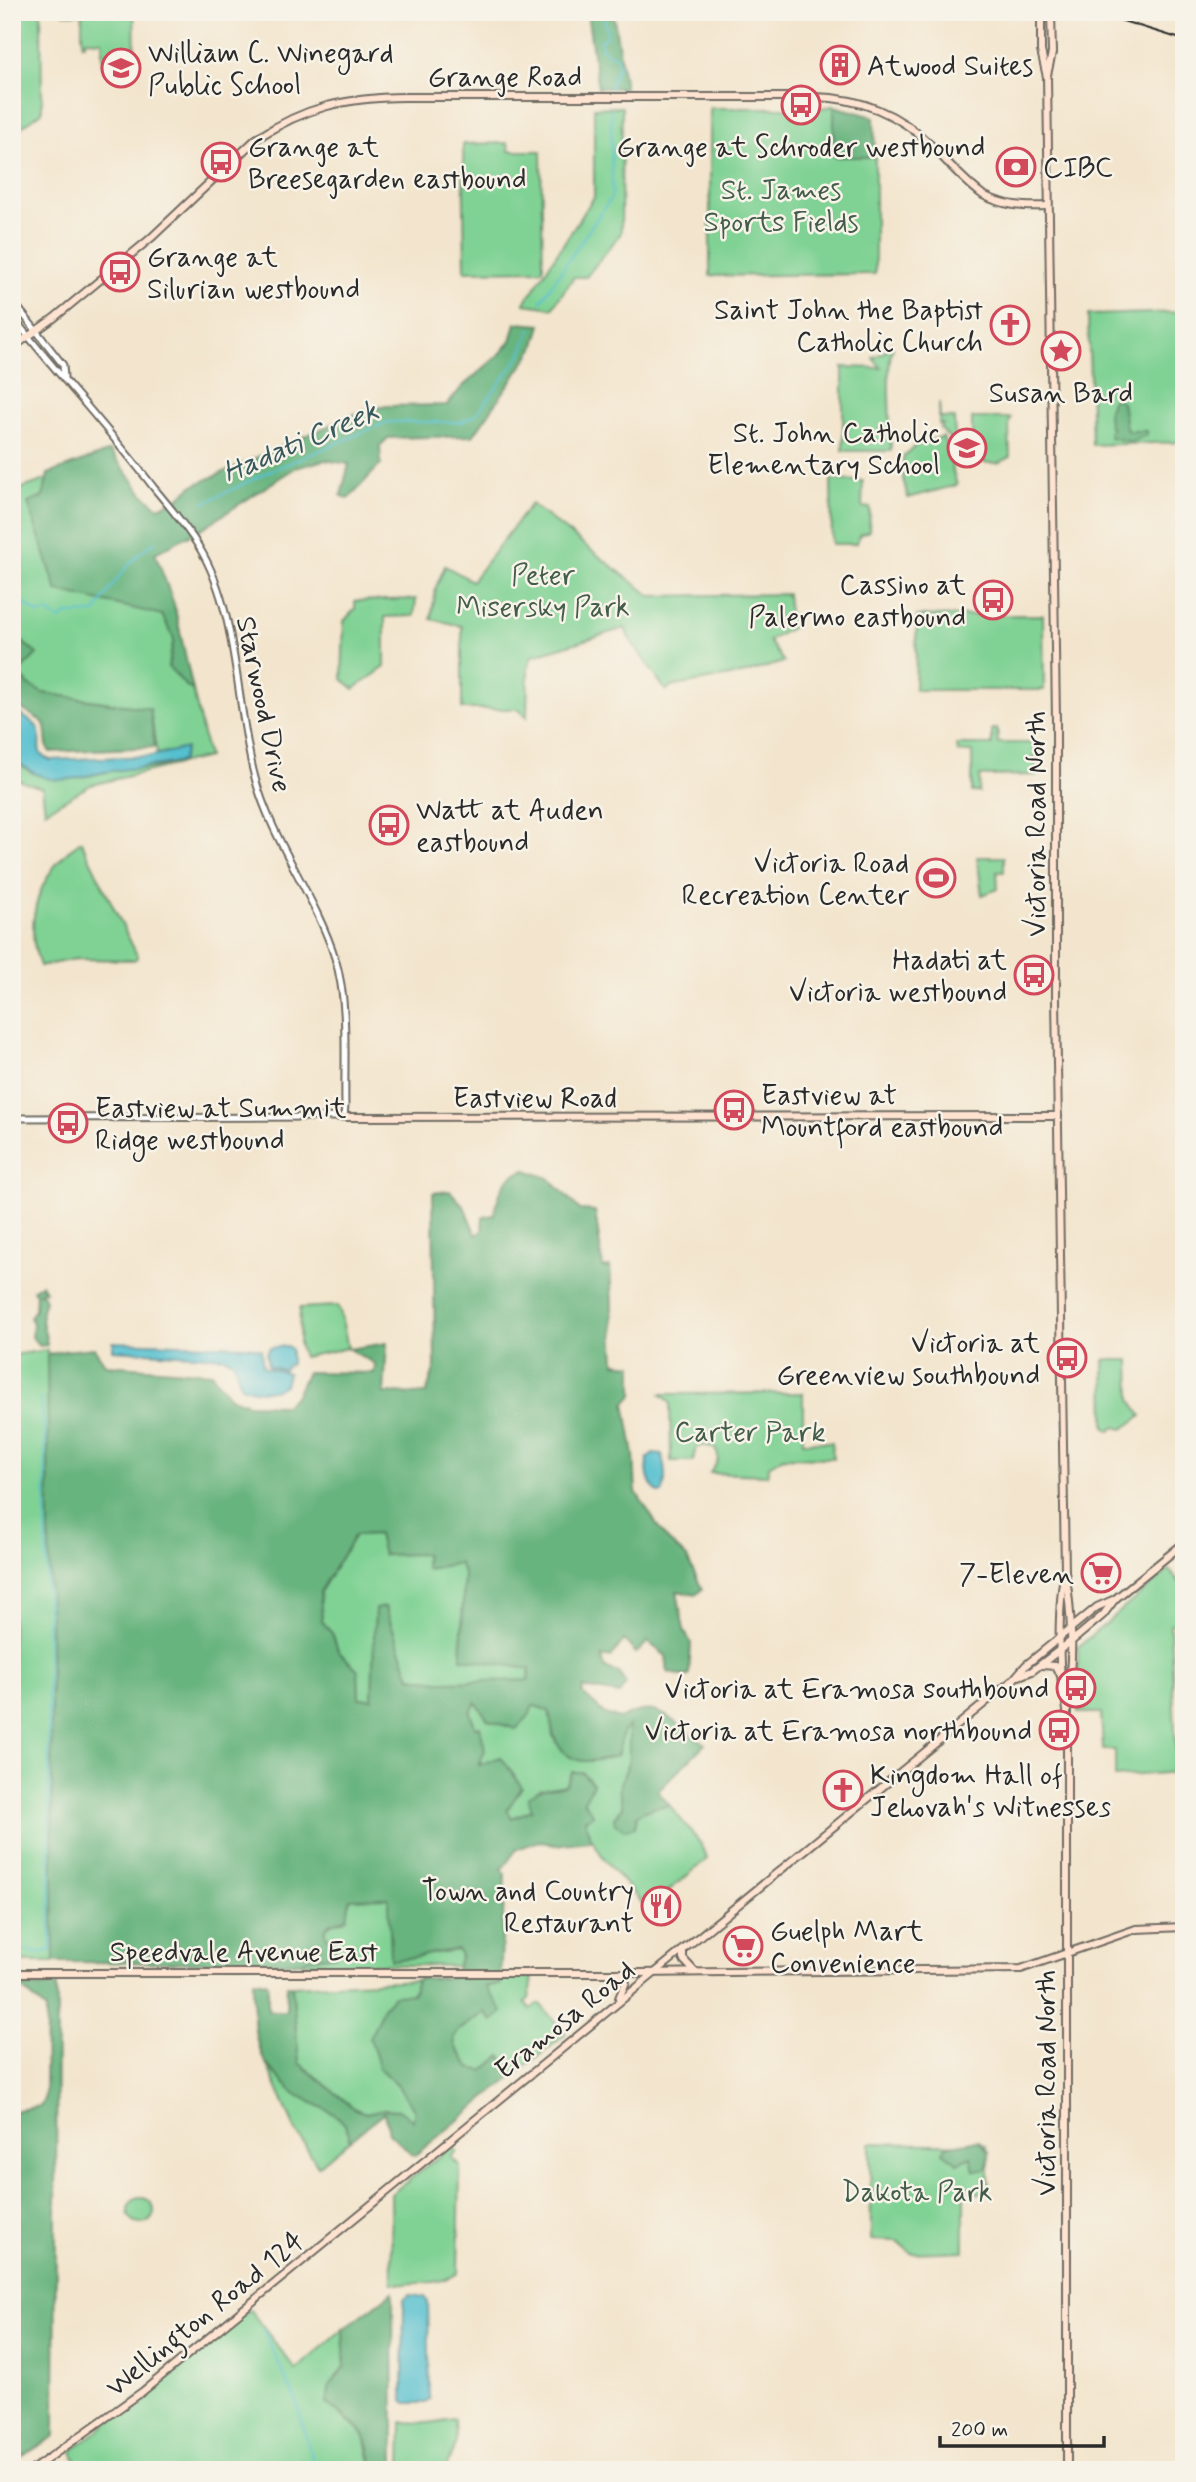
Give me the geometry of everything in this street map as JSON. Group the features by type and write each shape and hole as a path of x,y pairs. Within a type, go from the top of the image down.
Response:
{"main road":[{"name":"Victoria Road North","path":"1041,12 1041,51 1046,76 1056,746 1058,1116 1065,1571 1070,1682 1066,1697"},
{"name":"Victoria Road North","path":"1046,76 1052,54 1051,12"},
{"name":"Grange Road","path":"12,348 37,331 151,238 256,139 308,111 351,99 814,97 855,100 876,107 907,125 982,195 997,203 1013,206 1047,206"},
{"name":"Eastview Road","path":"344,1117 1058,1116"},
{"name":"Eramosa Road","path":"1017,1677 1026,1665 1089,1614 1115,1600 1184,1543"},
{"name":"Victoria Road North","path":"1065,1571 1061,1591 1061,1649 1066,1697 1067,2470"},
{"name":"Eramosa Road","path":"398,2182 1017,1677 1040,1665 1103,1615 1115,1600"},
{"path":"1068,1606 1076,1614 1089,1614"},
{"path":"1040,1665 1055,1666 1062,1676"},
{"name":"Speedvale Avenue East","path":"12,1973 653,1973 1021,1969 1136,1929 1184,1927"},
{"path":"683,1949 683,1959 695,1972"},
{"path":"616,2003 626,1987 624,1977 618,1973"},
{"name":"Wellington Road 124","path":"32,2470 142,2392 398,2182"}],"street":[{"name":"Starwood Drive","path":"12,300 63,365 64,377"},
{"name":"Starwood Drive","path":"12,316 186,527 216,583 229,634 259,791 325,931 338,970 344,1011 344,1117"},
{"name":"Eastview Road","path":"12,1118 344,1117"}],"green space":[{"path":"12,12 41,12 42,112 16,131 12,126"},
{"path":"64,12 134,12 135,53 123,55 120,52 102,65 102,41 85,40 85,44 82,44 82,14"},
{"path":"587,12 613,12 625,88 598,88"},
{"name":"St. James Sports Fields","path":"834,106 834,157 875,157 875,274 710,276 710,108"},
{"path":"834,106 874,117 875,157 834,157"},
{"path":"622,107 621,233 586,277 574,277 552,308 524,304 594,197 594,108"},
{"path":"508,143 509,151 541,151 543,270 465,271 463,144"},
{"path":"1184,312 1184,442 1092,445 1088,315"},
{"path":"516,323 541,325 534,348 473,436 388,438 380,446 381,464 348,499 341,495 349,464 325,460 295,468 203,528 155,553 174,604 193,690 168,667 174,639 162,615 57,591 28,503 43,497 48,474 110,451 144,495 158,507 178,499 192,486 364,410 387,406 447,405 462,387 501,353 511,341"},
{"path":"890,344 893,348 889,381 891,451 843,451 843,367 881,368 873,358 886,351"},
{"path":"1115,398 1122,402 1128,431 1146,431 1147,435 1130,442 1110,437 1112,428 1109,425 1108,413"},
{"path":"939,402 940,418 954,418 955,437 972,437 972,418 1011,418 1010,457 998,463 984,463 983,451 969,451 969,464 961,464 959,442 953,442 940,428 943,424 939,425"},
{"path":"943,437 957,485 908,498 903,479 903,457 919,443"},
{"path":"50,478 145,542 174,639 168,667 193,690 208,757 91,785 45,811 42,788 12,778 12,755 23,767 49,778 158,767 181,761 166,752 157,754 150,709 42,693 12,675 12,492"},
{"path":"831,480 863,481 862,507 870,508 869,531 861,534 856,544 832,544"},
{"name":"Peter Misersky Park","path":"531,504 651,596 787,594 789,612 796,625 769,641 784,662 746,673 670,687 666,691 629,638 625,628 532,656 528,667 527,717 518,709 462,709 462,626 431,619 436,587 445,566 472,581"},
{"path":"416,599 414,616 385,617 385,667 354,689 342,679 344,621 355,609 355,601"},
{"path":"1043,615 1044,690 915,690 917,616"},
{"path":"19,639 37,654 18,673 29,685 43,693 150,709 155,747 50,752 43,722 12,703 12,647"},
{"path":"992,729 997,729 998,743 1036,743 1036,758 1031,758 1031,761 1036,762 1037,775 980,776 979,792 972,792 972,752 958,752 957,745 992,745"},
{"path":"81,841 138,957 134,960 76,959 40,966 33,931 39,896 55,866"},
{"path":"977,857 1004,857 1004,872 997,872 998,889 982,895"},
{"path":"526,1170 549,1178 580,1210 595,1211 603,1268 610,1267 615,1363 633,1365 633,1395 625,1403 634,1455 636,1492 665,1537 687,1558 702,1589 696,1595 677,1591 684,1630 691,1643 689,1676 668,1672 666,1656 648,1642 636,1653 624,1640 611,1657 602,1657 605,1668 619,1673 626,1684 619,1694 583,1688 582,1693 605,1714 620,1719 634,1713 657,1712 705,1744 658,1791 670,1806 653,1808 637,1815 635,1827 625,1830 615,1824 614,1818 623,1807 619,1790 629,1760 629,1725 623,1732 617,1756 583,1761 574,1759 561,1749 554,1735 549,1711 533,1705 529,1716 516,1729 488,1720 476,1702 470,1712 475,1727 480,1726 485,1750 479,1765 501,1757 522,1787 507,1810 512,1818 532,1810 528,1797 539,1790 566,1785 572,1772 582,1772 593,1784 584,1801 593,1815 585,1820 591,1841 554,1845 539,1841 517,1849 502,1869 505,1874 500,1985 486,1986 503,2012 492,2021 485,2012 458,2031 454,2038 455,2046 470,2068 483,2071 501,2056 512,2077 414,2156 389,2133 385,2112 350,2140 348,2130 337,2116 295,2093 271,2069 257,2042 254,2022 253,1980 266,1982 268,1985 268,2011 286,2011 287,1985 292,1986 299,2063 355,2109 366,2113 385,2109 399,2110 413,2121 415,2110 398,2086 380,2069 370,2038 383,2007 394,1995 412,1994 418,1978 453,1978 461,1955 457,1950 391,1960 387,1898 350,1899 347,1918 329,1924 325,1931 338,1951 336,1955 307,1959 302,1963 54,1962 47,1355 94,1348 106,1365 211,1373 230,1397 248,1404 285,1405 296,1395 307,1372 374,1373 375,1364 349,1349 387,1343 384,1393 426,1394 435,1366 433,1193 450,1191 464,1206 476,1235 482,1231 483,1217 494,1215 497,1200 507,1181","holes":["378,1534 383,1555 425,1554 426,1569 459,1563 464,1574 461,1658 530,1669 528,1680 446,1682 410,1677 385,1607 375,1609 372,1699 359,1698 358,1670 338,1651 333,1635 322,1621 320,1592 355,1535"]},
{"path":"41,1284 45,1291 38,1293 42,1293 45,1301 42,1318 47,1345 39,1346 32,1337 33,1324 30,1317 35,1310 36,1294 33,1290"},
{"path":"337,1306 348,1348 303,1357 299,1344 300,1308"},
{"path":"47,1350 50,1573 56,1555 63,1553 92,1554 113,1562 161,1605 214,1632 241,1651 262,1668 276,1686 278,1695 274,1712 237,1756 234,1764 234,1790 241,1825 242,1848 227,1854 225,1865 242,1910 244,1925 243,1941 240,1945 133,1952 61,1953 54,1939 54,1962 12,1962 12,1355"},
{"path":"1104,1360 1130,1360 1131,1400 1142,1416 1123,1429 1116,1427 1110,1431 1105,1427"},
{"name":"Carter Park","path":"803,1393 803,1442 832,1442 833,1458 783,1457 769,1466 767,1475 710,1473 718,1456 714,1448 705,1445 696,1448 693,1461 671,1461 670,1402 661,1394"},
{"path":"378,1534 383,1555 425,1553 426,1569 459,1563 464,1574 461,1658 530,1669 528,1681 446,1682 410,1677 385,1607 375,1609 372,1700 359,1698 358,1670 338,1651 333,1635 322,1621 320,1592 355,1535"},
{"path":"1169,1570 1184,1587 1184,1622 1170,1624 1177,1772 1115,1777 1115,1750 1103,1750 1101,1713 1078,1713 1078,1647"},
{"path":"476,1701 533,1705 550,1711 553,1737 617,1756 623,1732 630,1724 629,1760 619,1790 623,1807 614,1818 635,1827 637,1815 653,1808 670,1806 701,1844 707,1859 647,1909 605,1860 589,1832 584,1803 593,1784 582,1772 566,1785 539,1790 532,1810 512,1818 479,1766 480,1726 475,1727 470,1712"},
{"path":"352,1898 387,1898 425,1955 457,1950 461,1955 457,1966 302,1963 307,1959 336,1955 338,1951 326,1935 326,1928 333,1922 344,1921 348,1901"},
{"path":"532,1977 529,1999 525,2002 531,2009 540,2004 566,2034 512,2077 501,2056 483,2071 470,2068 455,2046 454,2038 458,2031 485,2012 485,1985 500,1985 500,1978"},
{"path":"417,1980 380,2069 398,2086 415,2110 413,2122 385,2109 366,2113 355,2109 299,2063 292,1986"},
{"path":"57,1986 55,2436 12,2463 12,2111 41,2106 45,2096 46,2010 17,1987"},
{"path":"266,2063 293,2091 337,2116 348,2130 350,2140 318,2166 296,2131"},
{"path":"980,2141 989,2152 988,2167 985,2170 974,2170 971,2157 958,2163 943,2152 946,2146"},
{"name":"Dakota Park","path":"870,2143 986,2145 989,2152 989,2193 964,2193 964,2251 911,2253 897,2241 871,2240"},
{"path":"452,2146 457,2151 451,2157 460,2166 458,2273 435,2282 392,2283 391,2194"},
{"path":"141,2198 150,2202 154,2211 150,2220 141,2224 132,2220 128,2211 132,2202"},
{"path":"393,2292 394,2470 374,2464 362,2433 327,2403 330,2384 345,2367 343,2329"},
{"path":"250,2310 296,2370 343,2329 345,2367 331,2384 327,2403 365,2436 371,2462 382,2470 75,2470 77,2464 72,2451"},
{"path":"455,2419 456,2442 445,2470 401,2470 402,2422 428,2423"}],"water":[{"path":"12,710 38,728 40,751 50,760 151,756 186,748 182,761 72,779 51,779 30,771 13,757"},
{"path":"113,1342 248,1346 261,1349 263,1367 288,1373 285,1385 280,1388 252,1390 241,1386 233,1361 225,1357 113,1350"},
{"path":"287,1346 291,1349 291,1364 284,1370 268,1366 266,1353 270,1348"},
{"path":"653,1454 662,1455 663,1459 665,1479 662,1493 655,1490 649,1478 647,1459"},
{"path":"410,2295 425,2297 428,2302 430,2400 425,2403 406,2403 403,2400 404,2300"}],"waterway":[{"name":"Hadati Creek","path":"604,12 607,36 601,40 602,49 615,55 619,64 611,89"},
{"name":"Hadati Creek","path":"541,301 612,196 611,109"},
{"name":"Hadati Creek","path":"204,503 270,471 388,422 461,422 476,415 520,356 531,329"},
{"name":"Hadati Creek","path":"12,602 18,598 38,614 47,612 60,620 67,614 95,613 129,564 156,541"},
{"path":"12,1948 38,1953 51,1950 45,1435 41,1399"},
{"path":"263,2330 296,2400 315,2470"}],"railway":[{"path":"1094,12 1184,40"}],"place":[{"name":"Atwood Suites","path":"840,65"},
{"name":"William C. Winegard Public School","path":"121,68"},
{"name":"Grange at Schroder westbound","path":"801,105"},
{"name":"Grange at Breesegarden eastbound","path":"221,162"},
{"name":"CIBC","path":"1016,167"},
{"name":"Grange at Silurian westbound","path":"120,272"},
{"name":"Saint John the Baptist Catholic Church","path":"1010,325"},
{"name":"Susan Bard","path":"1061,351"},
{"name":"St. John Catholic Elementary School","path":"967,448"},
{"name":"Cassino at Palermo eastbound","path":"993,600"},
{"name":"Watt at Auden eastbound","path":"389,825"},
{"name":"Victoria Road Recreation Center","path":"936,878"},
{"name":"Hadati at Victoria westbound","path":"1034,975"},
{"name":"Eastview at Mountford eastbound","path":"734,1110"},
{"name":"Eastview at Summit Ridge westbound","path":"68,1123"},
{"name":"Victoria at Greenview southbound","path":"1067,1358"},
{"name":"7-Eleven","path":"1101,1573"},
{"name":"Victoria at Eramosa southbound","path":"1076,1688"},
{"name":"Victoria at Eramosa northbound","path":"1059,1730"},
{"name":"Kingdom Hall of Jehovah's Witnesses","path":"843,1790"},
{"name":"Town and Country Restaurant","path":"661,1906"},
{"name":"Guelph Mart Convenience","path":"743,1946"}]}
